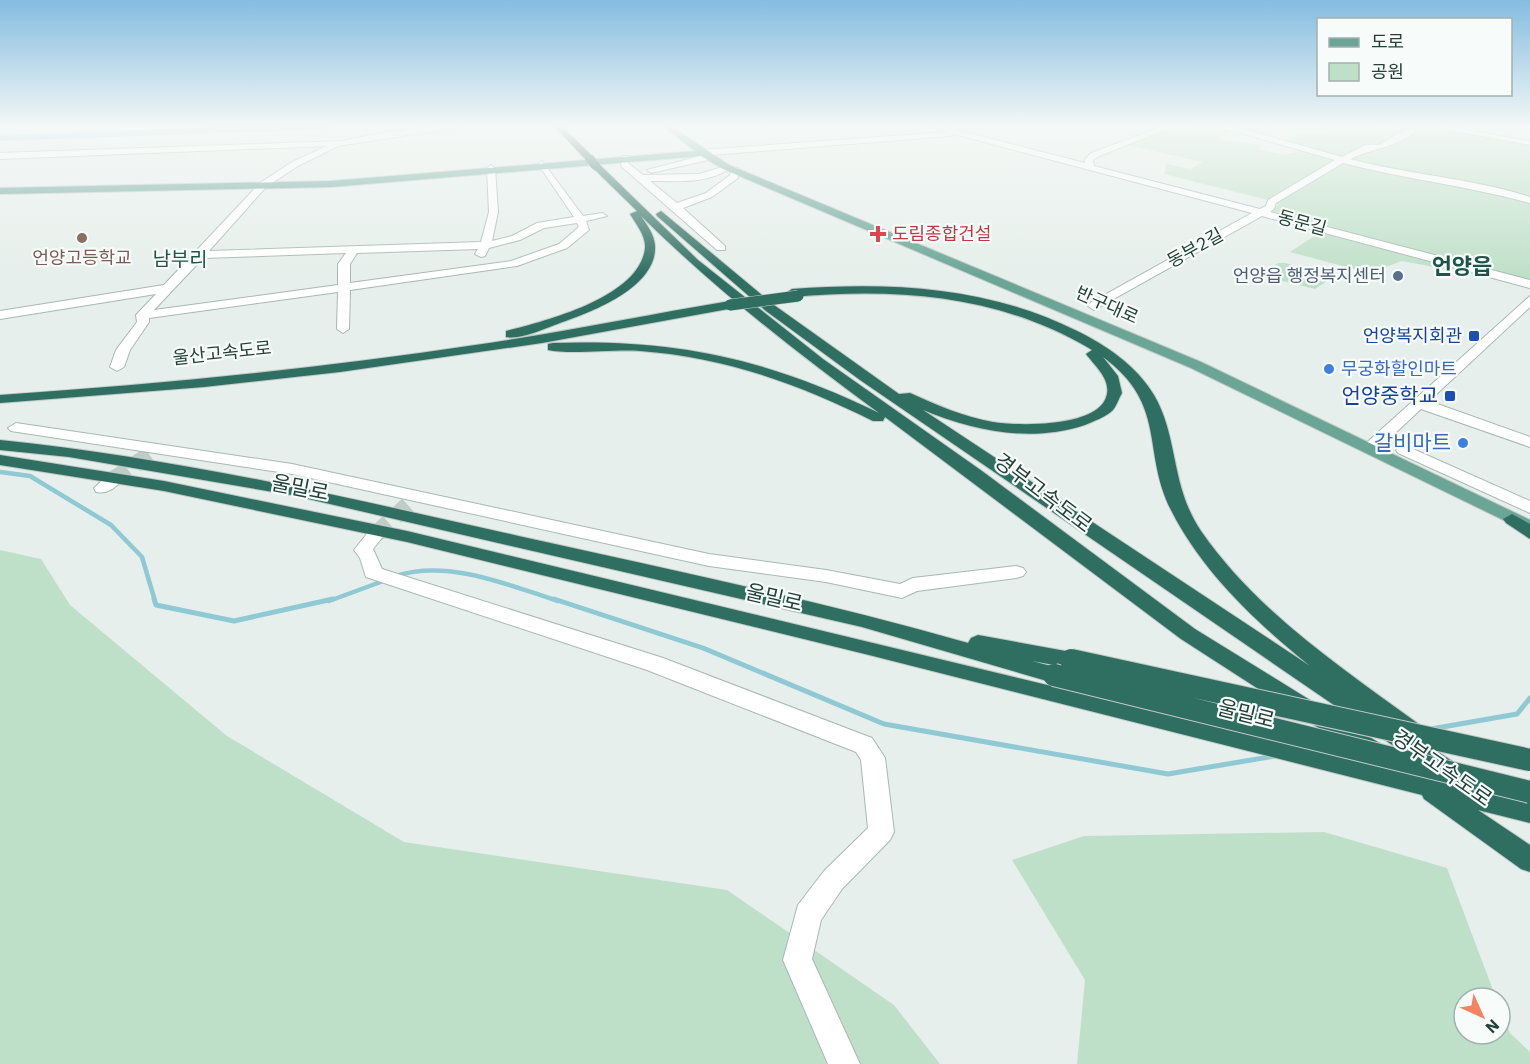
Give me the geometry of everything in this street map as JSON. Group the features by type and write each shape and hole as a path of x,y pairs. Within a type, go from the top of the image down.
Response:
{"highway":[{"name":"경부고속도로","path":"613,176 623,193 694,262 752,311 884,411 976,475 1188,634 1355,738 1530,860"},
{"name":"경부고속도로","path":"622,176 712,260 770,308 850,367 1344,691 1530,824"},
{"path":"447,346 514,333 561,319 597,304 631,282 646,264 650,247 647,235 623,193"},
{"path":"447,346 562,331 795,294 882,289 967,297 1043,320 1102,350 1129,372 1148,397 1158,421 1175,499 1208,553 1276,626 1344,691"},
{"path":"795,294 903,294 963,302 1006,312 1041,324 1087,349 1109,370 1114,381 1115,392 1112,402 1100,413 1074,424 1040,430 1005,428 967,421 937,410 850,367"},
{"path":"386,361 539,340 727,303"},
{"name":"울산고속도로","path":"0,391 213,374 447,346"},
{"path":"386,361 580,346 650,348 709,355 768,369 825,391 900,430 976,475"},
{"name":"울산고속도로","path":"0,399 206,383 386,361"},
{"name":"울밀로","path":"0,445 69,452 291,490 862,620 1530,812"},
{"name":"울밀로","path":"0,460 86,471 388,532 1060,676"},
{"path":"1521,518 1530,532"},
{"path":"1060,676 1530,760"},
{"path":"1060,676 1530,792"}],"main road":[{"path":"0,192 390,181 432,176"},
{"name":"반구대로","path":"746,176 1084,315 1429,468 1521,518 1530,527"},
{"name":"반구대로","path":"761,176 1208,362 1521,518"}],"street":[{"path":"142,315 200,255 263,184 277,176"},
{"path":"479,269 478,259 485,246 496,209 493,176"},
{"path":"142,315 513,264 564,246 585,228 582,219 550,176"},
{"path":"640,176 721,248"},
{"path":"658,176 701,176"},
{"path":"676,207 709,195 735,176"},
{"name":"동문길","path":"1122,176 1530,284"},
{"name":"동부2길","path":"1094,306 1271,207 1270,202 1316,176"},
{"path":"1406,176 1505,190 1530,200"},
{"path":"200,255 485,246 516,238 541,225 602,216"},
{"path":"343,329 344,264 354,249"},
{"path":"0,315 169,288"},
{"path":"1373,445 1530,300"},
{"path":"117,367 123,350 143,322 142,315"},
{"path":"1419,403 1530,442"},
{"path":"1398,421 1396,438 1404,450 1429,468"},
{"path":"16,428 292,469 414,501 709,560 826,576 902,591 913,585 1016,572"},
{"path":"1404,450 1530,508"},
{"path":"376,534 363,550 369,556 373,573 655,664 864,745 873,758 881,832 833,880 807,914 797,960 844,1064"}],"green space":[{"path":"1171,176 1530,176 1530,280 1268,212 1278,205 1276,202"},
{"path":"1323,230 1455,265 1450,270 1402,261 1369,273 1290,252"},
{"path":"1278,263 1286,263 1333,277 1315,289 1259,275"},
{"path":"0,550 41,559 70,605 227,736 404,842 727,890 894,1005 940,1064 0,1064"},
{"path":"1324,832 1447,868 1491,986 1452,986 1452,1046 1512,1046 1512,1035 1530,1052 1530,1064 1077,1064 1085,980 1012,860 1084,836"}],"waterway":[{"path":"0,472 30,476 111,525 142,557 155,601"},
{"path":"396,576 436,570 457,572 499,582 558,601"},
{"path":"329,601 386,580"},
{"path":"154,599 156,605 234,621 333,599"},
{"path":"554,599 703,648 884,724 1168,774 1275,756"},
{"path":"1431,729 1517,714 1530,698"}],"tunnel":[{"path":"114,479 152,453"},
{"path":"376,534 408,505"}],"place":[{"name":"도림종합건설","path":"878,234"},
{"name":"언양고등학교","path":"82,238"},
{"name":"언양읍 행정복지센터","path":"1398,276"},
{"name":"언양복지회관","path":"1474,336"},
{"name":"무궁화할인마트","path":"1329,369"},
{"name":"언양중학교","path":"1450,396"},
{"name":"갈비마트","path":"1463,443"}],"district":[{"name":"남부리","path":"180,259"},
{"name":"언양읍","path":"1462,266"}]}
